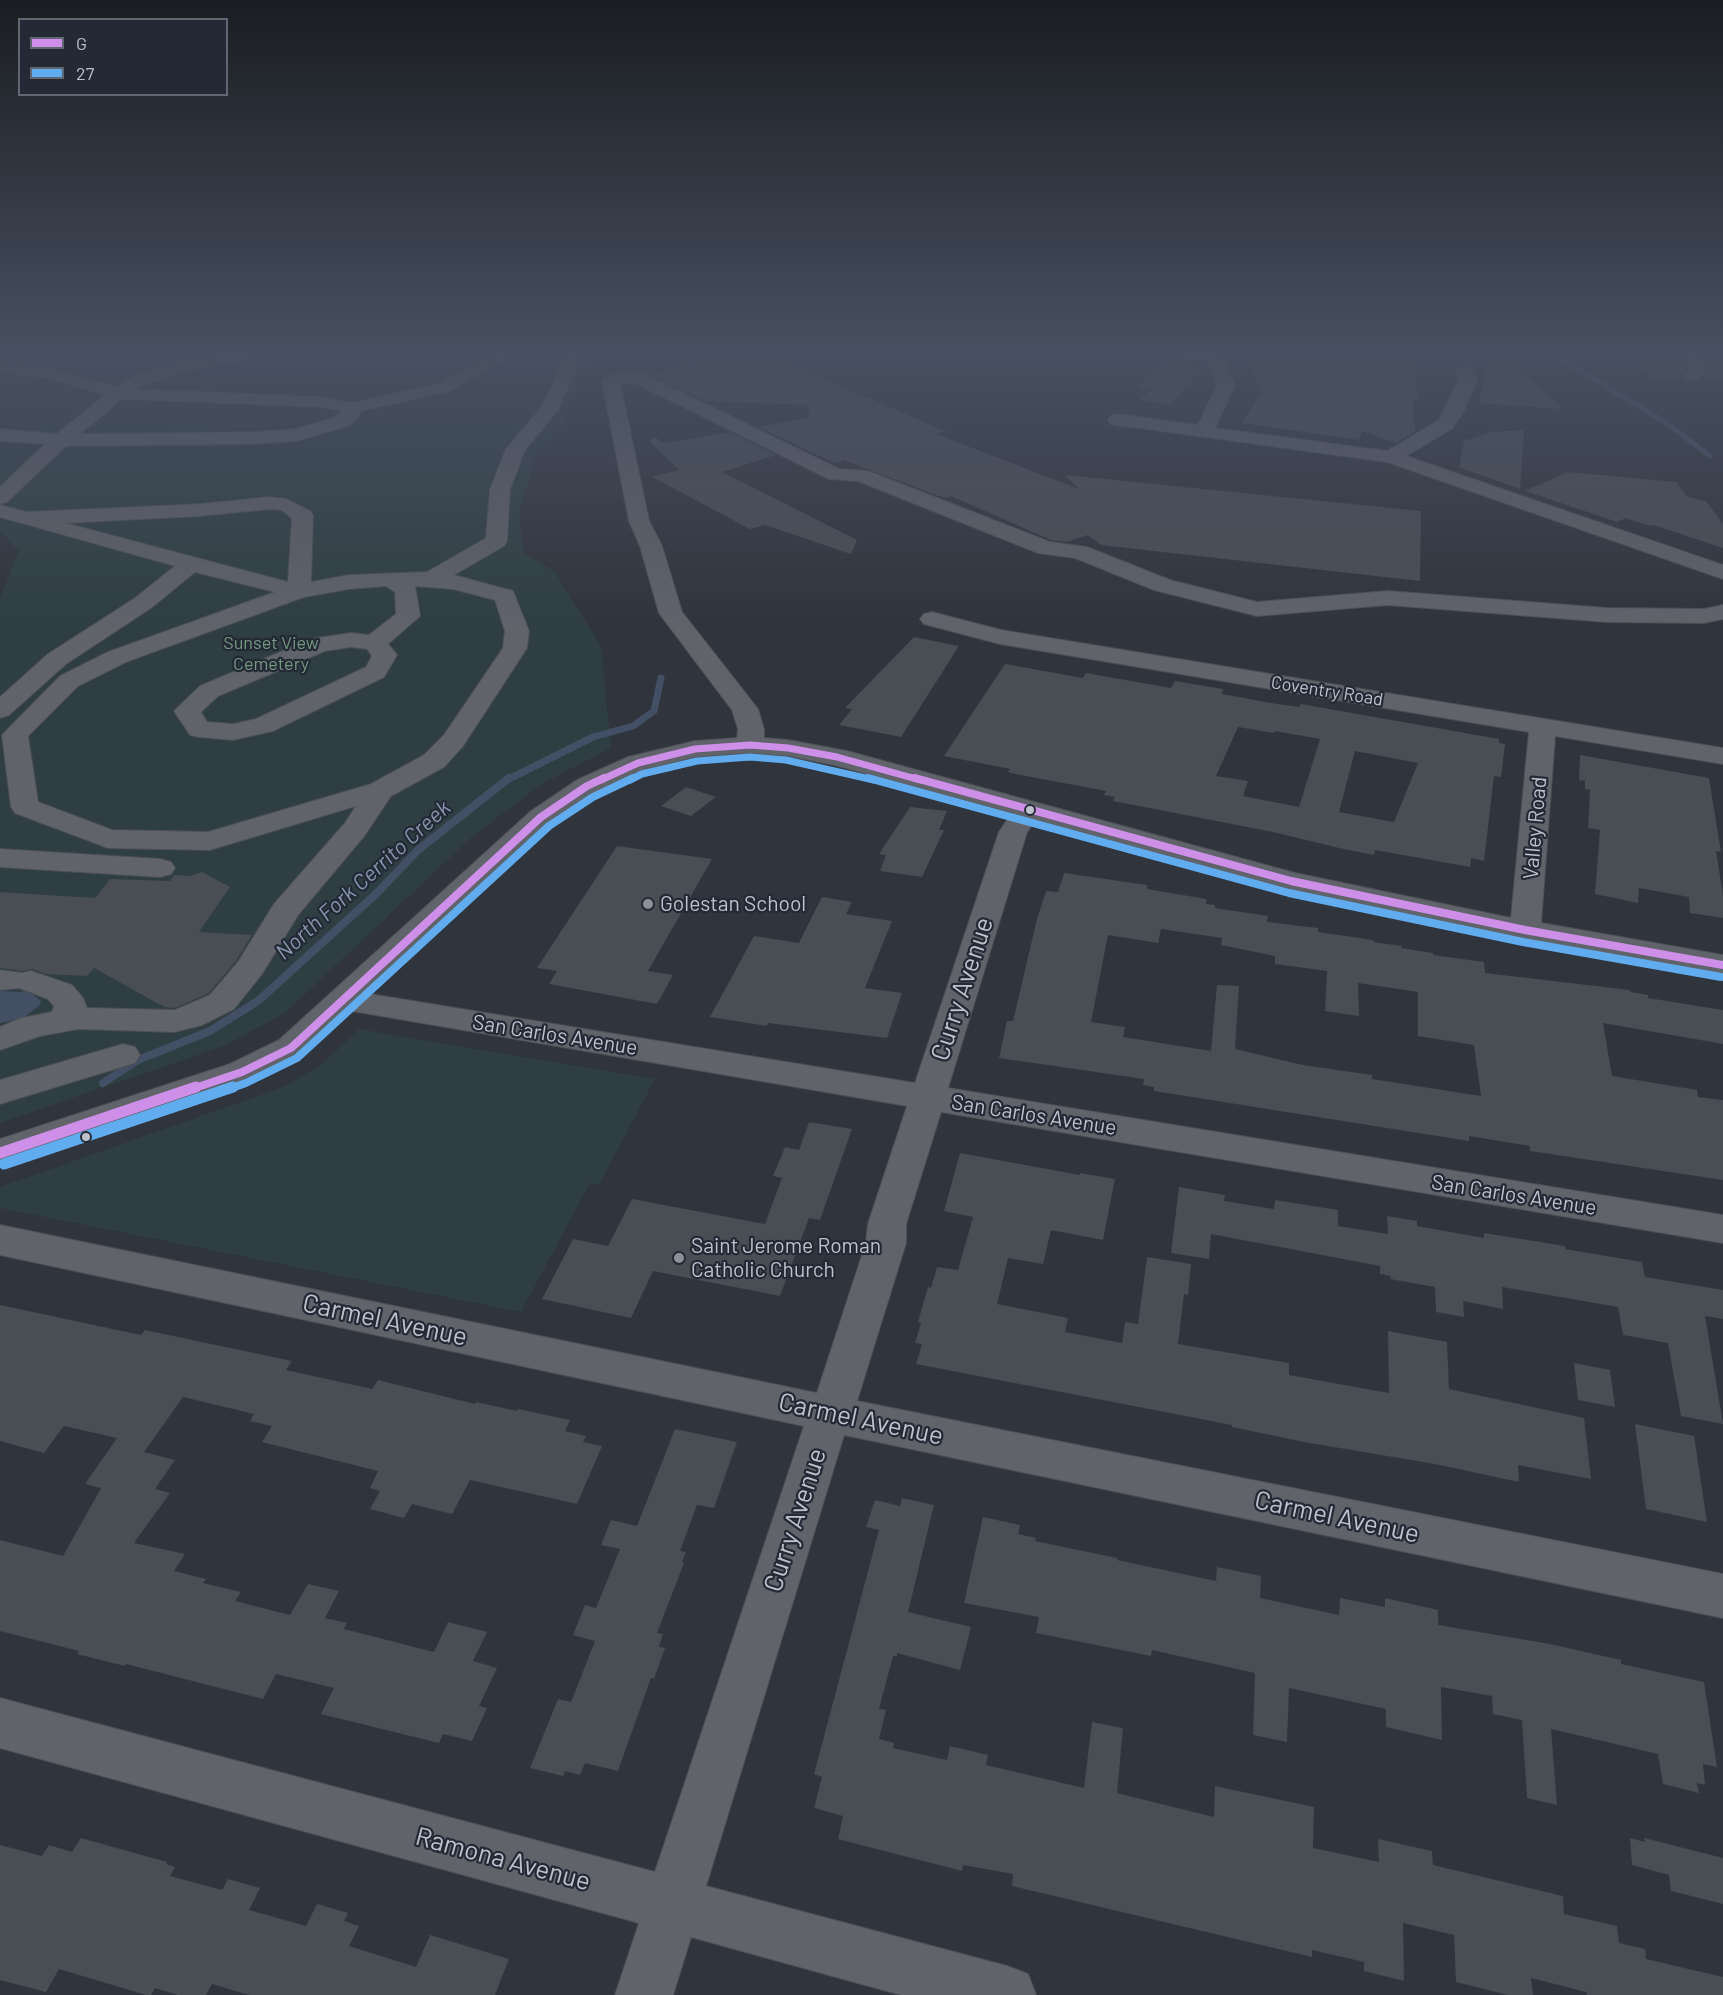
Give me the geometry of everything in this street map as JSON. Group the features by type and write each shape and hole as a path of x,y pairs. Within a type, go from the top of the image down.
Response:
{"street":[{"path":"0,498 57,444"},
{"path":"374,643 385,655 375,672 264,725 233,732 199,729 187,711 209,691 320,644 351,640 374,643 496,541 500,489 520,444"},
{"path":"624,444 639,521 651,546 671,613 745,709 751,729 750,745"},
{"path":"773,444 836,475 861,476 1046,548 1079,552 1162,585 1257,609 1388,598 1607,615 1704,616 1723,612"},
{"path":"1294,444 1390,457 1723,572"},
{"path":"1390,457 1415,444"},
{"path":"29,518 200,510 270,503 286,505 303,514 299,591"},
{"path":"0,511 191,564 299,591"},
{"path":"0,710 57,659 143,603 191,564"},
{"path":"390,579 406,589 431,596 505,596 517,631 515,648 454,740 434,761 381,790 210,841 108,839 25,807 8,734 69,681 108,662 299,591 350,582 390,579 431,596"},
{"name":"Coventry Road","path":"932,619 1000,637 1723,756"},
{"name":"Valley Road","path":"1525,930 1543,726"},
{"path":"0,1153 242,1072 291,1048 541,817 564,800 611,774 667,754 695,749 750,745 788,748 837,758 1291,881 1525,930 1723,965"},
{"path":"0,1039 33,1026 67,1019 113,1018 175,1021 190,1017 222,1002 251,967 285,911 355,829 381,790"},
{"name":"Curry Avenue","path":"644,1995 819,1443 844,1379 883,1254 887,1224 1013,832 1029,810"},
{"path":"0,858 160,868"},
{"path":"14,980 60,992 71,1005 67,1019"},
{"name":"San Carlos Avenue","path":"346,999 927,1098 1723,1229"},
{"path":"0,1092 123,1055"},
{"name":"Carmel Avenue","path":"0,1240 831,1414 1723,1596"},
{"name":"Ramona Avenue","path":"0,1723 1007,1995"}],"green space":[{"name":"Sunset View Cemetery","path":"0,444 544,444 537,451 519,511 523,553 554,571 601,646 611,748 540,785 471,838 285,1013 224,1046 0,1123 0,598 19,551 0,531"},
{"path":"359,1029 655,1079 599,1185 590,1183 521,1312 0,1208 0,1187 286,1086 323,1063"}],"water":[{"path":"0,988 3,988 2,991 22,992 24,990 41,1001 39,1006 21,1019 0,1023"}],"building":[{"path":"652,444 754,444 776,455 722,472 857,540 851,554 765,525 750,529 652,477 679,470"},
{"path":"794,444 962,444 1079,489 1065,475 1421,511 1420,581 1101,545 1088,535 1067,542 1051,540 951,496 944,498 844,460 834,463"},
{"path":"1463,444 1523,444 1520,489 1459,467"},
{"path":"1568,472 1676,482 1687,497 1706,501 1723,524 1723,548 1626,518 1617,522 1525,491"},
{"path":"914,637 959,646 901,737 839,725 852,709 845,708"},
{"path":"1005,664 1083,678 1086,673 1171,688 1175,681 1223,689 1222,694 1299,707 1301,704 1499,739 1499,743 1505,744 1501,777 1494,776 1484,861 1471,858 1470,867 1375,850 1374,855 1273,832 1113,801 1115,797 1104,795 1106,791 1015,774 1008,772 1010,769 944,756","holes":["1238,727 1320,739 1299,807 1243,796 1248,781 1216,776","1355,751 1418,763 1394,822 1339,812"]},
{"path":"1580,755 1709,778 1721,852 1716,851 1723,895 1723,918 1690,913 1689,897 1639,888 1638,903 1595,894 1600,830 1588,828 1590,790 1585,789 1585,781 1579,780"},
{"path":"686,787 716,797 691,816 661,806"},
{"path":"910,807 947,811 939,830 944,830 922,877 880,871 886,855 879,854"},
{"path":"617,846 712,859 648,971 673,975 657,1004 549,984 557,971 537,968"},
{"path":"202,872 230,887 199,932 252,935 236,961 209,993 175,1008 164,1007 94,968 87,976 46,974 32,969 22,971 0,968 0,892 95,898 110,879 170,881 174,875 190,876"},
{"path":"1064,873 1147,885 1147,889 1206,899 1206,904 1215,905 1215,908 1268,916 1267,922 1318,928 1318,932 1373,940 1373,942 1433,953 1433,955 1484,962 1485,973 1630,990 1630,992 1648,995 1648,998 1723,1010 1723,1044 1603,1023 1612,1076 1697,1090 1698,1097 1723,1100 1723,1180 1530,1151 1530,1146 1469,1136 1469,1141 1154,1091 1154,1087 1143,1085 1144,1079 999,1058 1007,1021 1013,1021 1037,919 1046,891 1058,892","holes":["1161,929 1222,938 1221,945 1275,956 1275,964 1327,971 1325,1011 1359,1016 1358,983 1418,992 1418,1036 1474,1045 1481,1096 1372,1079 1372,1075 1303,1065 1235,1049 1239,986 1217,985 1211,1051 1123,1037 1125,1027 1091,1022 1108,935 1158,943"]},
{"path":"822,897 852,902 846,914 892,921 865,988 902,993 887,1038 768,1023 767,1026 710,1017 754,936 799,943"},
{"name":"Saint Jerome Roman Catholic Church","path":"809,1122 852,1129 820,1220 809,1218 780,1296 653,1271 631,1318 542,1299 573,1239 608,1246 632,1199 765,1224 782,1178 773,1176 785,1147 799,1150"},
{"path":"960,1153 1080,1175 1080,1173 1115,1179 1103,1240 1051,1230 1043,1264 1008,1258 997,1304 1068,1318 1065,1332 1122,1343 1125,1322 1138,1324 1147,1257 1191,1264 1188,1295 1184,1294 1178,1344 1289,1363 1289,1375 1389,1393 1388,1331 1447,1342 1449,1389 1584,1418 1591,1479 1518,1465 1519,1482 1435,1464 1304,1442 1232,1427 1232,1425 916,1364 922,1344 915,1343 921,1323 918,1322 928,1287 931,1288 937,1267 958,1270 973,1217 944,1211"},
{"path":"1179,1187 1225,1195 1224,1201 1274,1209 1275,1200 1338,1210 1338,1226 1388,1234 1387,1216 1417,1221 1417,1226 1484,1238 1484,1233 1565,1246 1565,1249 1642,1262 1645,1277 1723,1290 1723,1319 1705,1316 1723,1424 1681,1416 1668,1343 1623,1335 1618,1307 1502,1287 1503,1309 1463,1301 1464,1317 1436,1312 1435,1287 1390,1279 1391,1276 1380,1274 1380,1266 1211,1234 1209,1259 1171,1253"},
{"path":"0,1305 141,1335 145,1330 292,1361 286,1370 372,1389 378,1380 475,1404 476,1402 517,1411 518,1409 570,1420 565,1431 586,1436 583,1442 602,1446 577,1504 470,1480 452,1514 412,1504 404,1518 370,1509 380,1491 370,1488 378,1471 262,1442 272,1426 250,1421 254,1414 183,1397 144,1452 175,1460 155,1489 170,1493 134,1543 185,1554 174,1571 206,1579 203,1583 241,1592 235,1601 290,1615 308,1584 339,1591 325,1618 347,1623 344,1629 434,1652 448,1622 487,1632 473,1661 497,1668 479,1706 487,1708 472,1741 443,1734 439,1743 321,1714 334,1688 276,1674 263,1699 126,1664 125,1666 77,1654 79,1651 0,1631 0,1540 63,1556 101,1488 85,1484 117,1438 64,1426 44,1453 0,1441"},
{"path":"1574,1363 1610,1370 1615,1407 1578,1400"},
{"path":"1635,1424 1694,1436 1707,1522 1646,1509"},
{"path":"675,1429 737,1442 714,1508 697,1505 680,1551 686,1552 682,1562 684,1563 657,1633 663,1634 659,1647 665,1648 654,1679 651,1678 618,1771 585,1763 580,1775 565,1771 563,1776 530,1768 558,1699 571,1702 595,1641 573,1635 585,1605 596,1608 620,1549 601,1545 611,1520 637,1526"},
{"path":"902,1498 934,1505 908,1612 971,1627 960,1670 897,1653 897,1656 893,1656 879,1709 886,1710 879,1739 894,1743 893,1748 947,1760 950,1746 988,1755 986,1765 1084,1788 1092,1722 1123,1728 1117,1793 1214,1817 1215,1786 1314,1807 1313,1848 1379,1862 1378,1839 1432,1851 1433,1865 1563,1896 1564,1914 1617,1926 1619,1943 1645,1949 1646,1959 1723,1977 1723,1995 1587,1995 1586,1992 1531,1978 1533,1995 1508,1995 1456,1982 1454,1935 1403,1923 1404,1981 1364,1971 1364,1962 1312,1950 1312,1957 1012,1886 1013,1874 963,1865 962,1871 838,1839 843,1816 814,1808 822,1777 814,1774 879,1530 866,1527 875,1500 900,1506"},
{"path":"983,1517 1020,1525 1018,1534 1036,1538 1035,1541 1117,1558 1117,1560 1216,1581 1217,1567 1261,1576 1260,1598 1339,1615 1340,1598 1385,1607 1385,1598 1438,1610 1438,1625 1550,1644 1621,1660 1621,1664 1704,1682 1717,1767 1703,1764 1705,1785 1697,1783 1699,1793 1663,1784 1658,1754 1551,1729 1557,1805 1527,1798 1522,1720 1493,1714 1492,1696 1441,1687 1442,1740 1386,1727 1386,1709 1289,1688 1287,1742 1253,1735 1255,1673 1152,1650 1151,1656 1036,1633 1039,1617 964,1603"},
{"path":"81,1838 167,1862 166,1864 175,1867 170,1876 222,1890 228,1879 260,1888 249,1910 306,1926 317,1904 348,1913 344,1921 359,1926 349,1946 416,1967 430,1935 509,1959 495,1995 249,1995 212,1984 206,1995 178,1995 155,1988 151,1995 146,1995 59,1969 46,1992 0,1980 0,1845 42,1856 49,1845 72,1852"},
{"path":"1630,1838 1645,1842 1644,1838 1723,1858 1723,1904 1671,1891 1669,1875 1632,1865"}],"waterway":[{"path":"1694,444 1710,456"},
{"name":"North Fork Cerrito Creek","path":"507,780 593,737 633,726 654,711 661,678"},
{"name":"North Fork Cerrito Creek","path":"103,1083 138,1060 210,1031 258,1001 376,894 418,850 509,778"}],"transit line":[{"name":"G","path":"0,1153 242,1072 291,1048 541,817 587,786 638,763 695,749 750,745 788,748 837,757 1291,881 1525,930 1723,965"},
{"name":"27","path":"4,1164 246,1083 297,1058 549,826 593,797 642,774 697,761 750,757 786,760 834,769 1289,893 1523,942 1721,977"}],"place":[{"name":"Golestan School","path":"648,904"},
{"name":"Saint Jerome Roman Catholic Church","path":"679,1258"}]}
